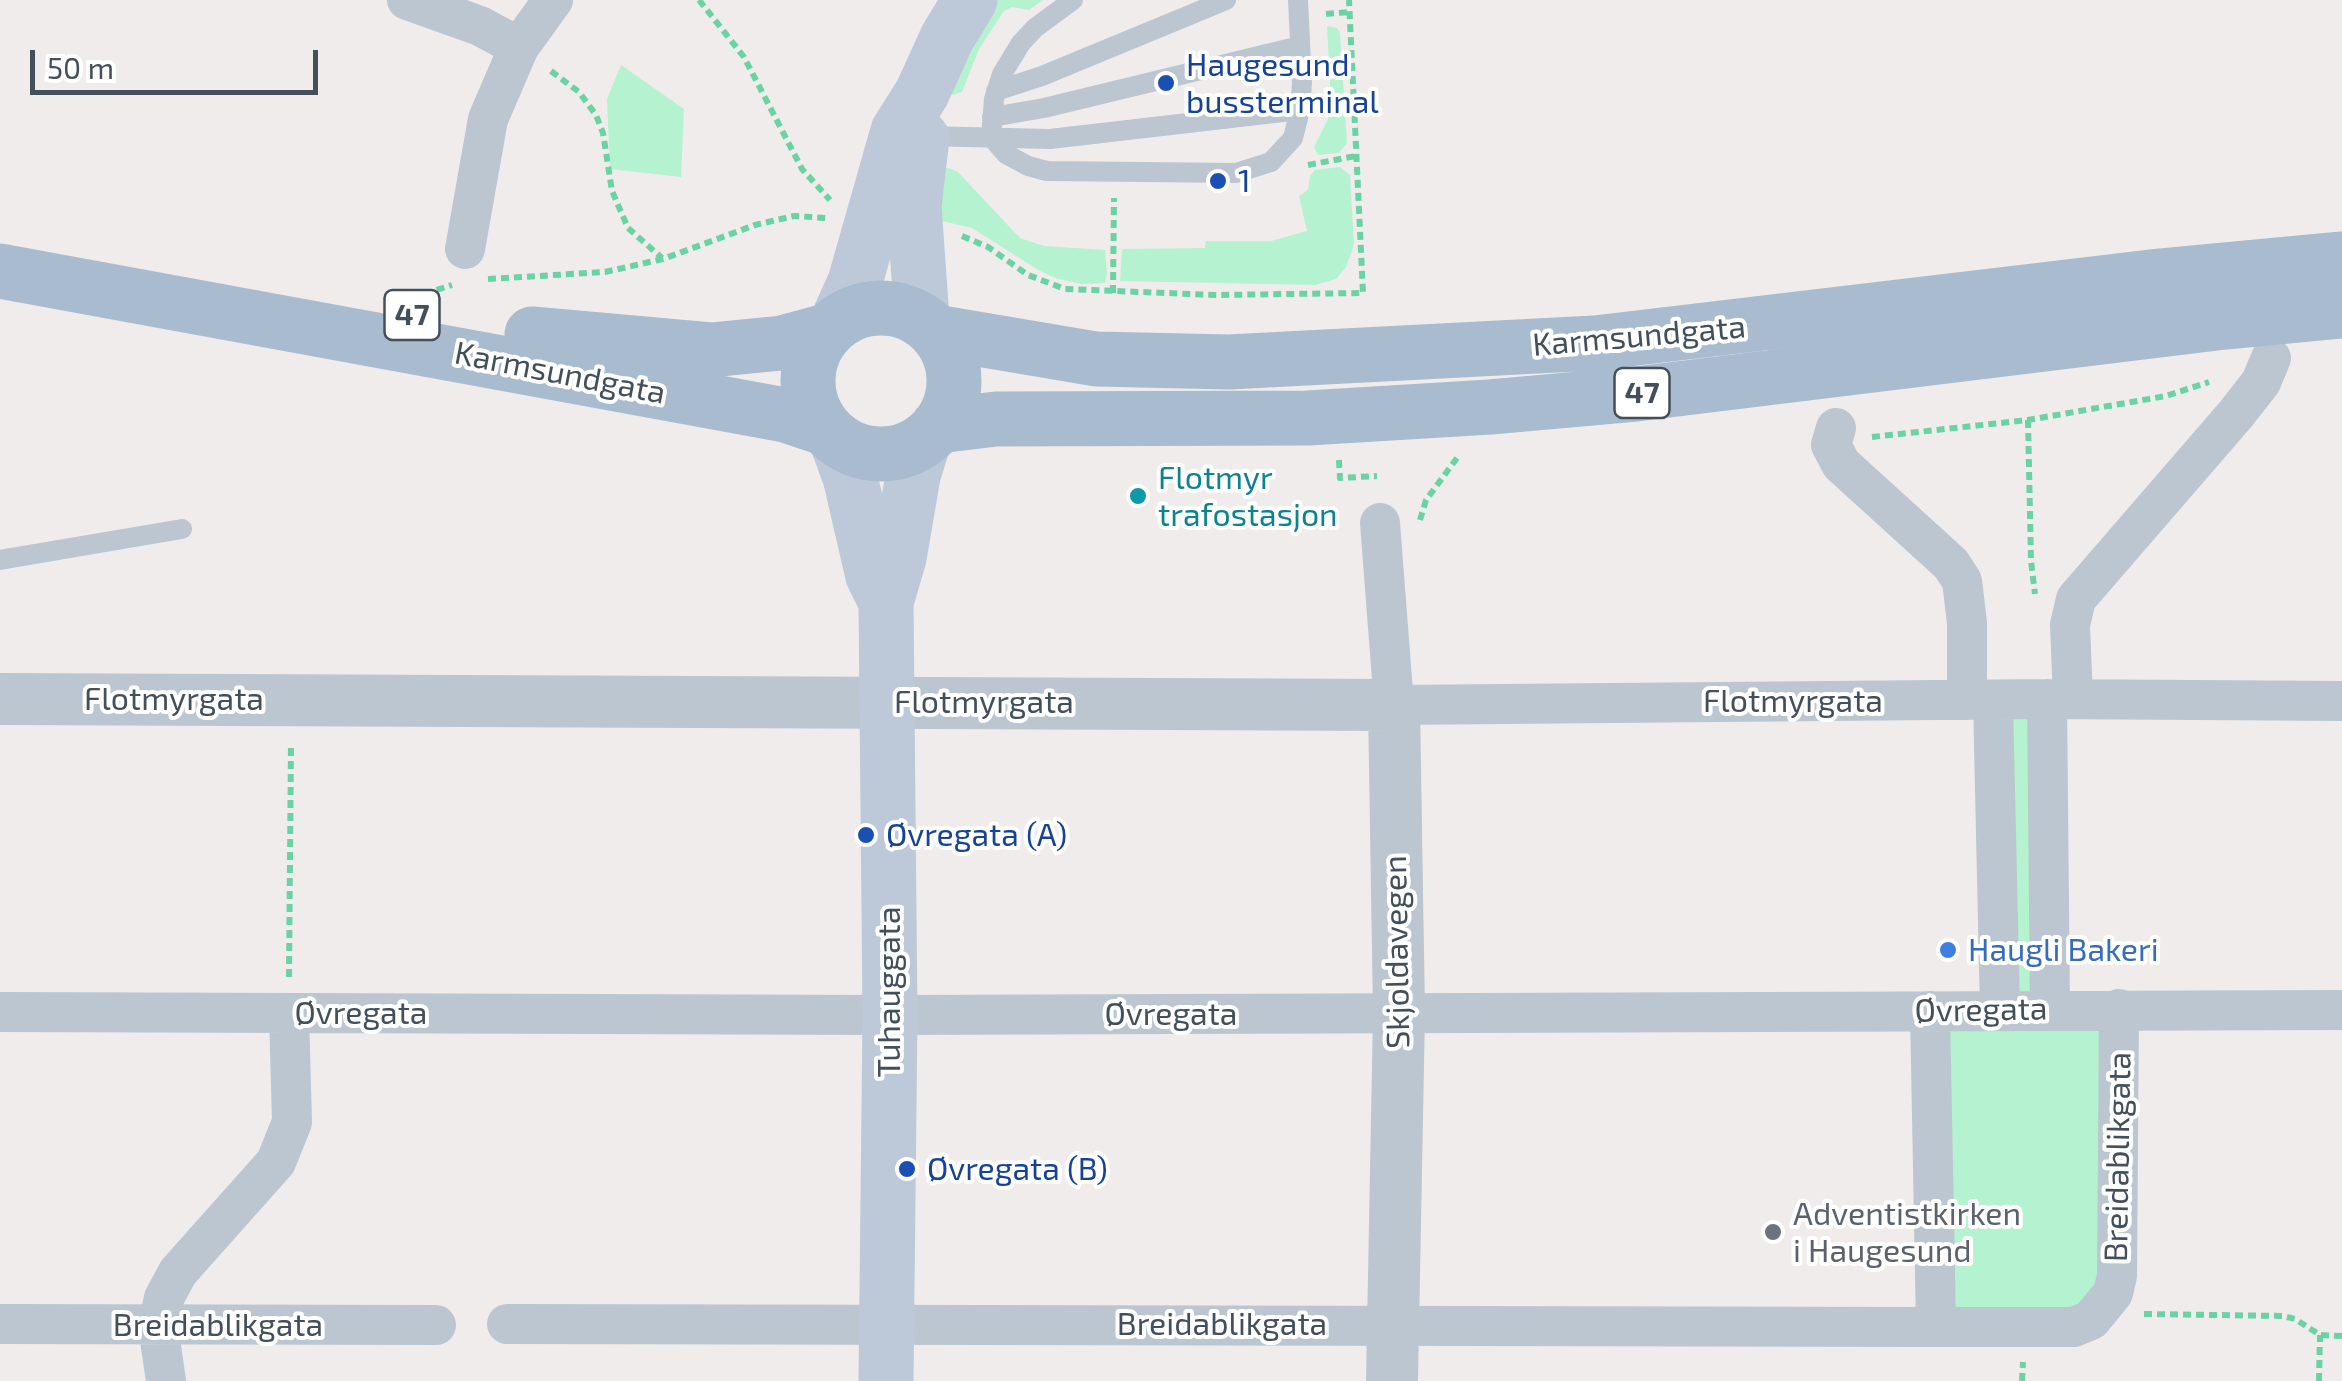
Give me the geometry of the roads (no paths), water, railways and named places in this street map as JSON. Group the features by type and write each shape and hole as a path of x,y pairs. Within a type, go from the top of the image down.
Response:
{"main road":[{"path":"830,433 813,410 807,390 814,348 832,326 855,282 947,38 970,0"},
{"path":"914,120 914,206 929,325 952,362 954,378 953,396 932,433"},
{"name":"Karmsundgata","path":"0,243 563,339 711,350 782,344 832,326"},
{"name":"Karmsundgata","path":"929,325 1096,358 1228,362 1595,343 2342,259"},
{"name":"Karmsundgata","path":"0,271 785,415 830,433"},
{"name":"47","path":"832,326 871,308 906,311 929,325"},
{"name":"Karmsundgata","path":"932,433 996,419 1308,418 1490,407 1636,394 2342,311"},
{"name":"47","path":"830,433 852,449 890,454 932,433"},
{"name":"Tuhauggata","path":"830,433 850,477 873,576 886,602"},
{"name":"Tuhauggata","path":"886,1381 890,1014 886,602 899,558 912,476 932,433"}],"street":[{"path":"407,0 480,26 518,47"},
{"path":"464,270 488,120 518,47 553,0"},
{"path":"2050,1010 2060,699 2070,625 2082,590 2236,414 2261,382 2272,358"},
{"path":"1836,428 1831,445 1842,464 1950,564 1962,581 1980,700 2000,1011"},
{"name":"Skjoldavegen","path":"1380,522 1394,704 1399,1013 1392,1381"},
{"name":"Flotmyrgata","path":"0,698 1394,704 2342,700"},
{"name":"Breidablikgata","path":"508,1324 2074,1327 2091,1320 2113,1294 2117,1276 2120,1009"},
{"name":"Øvregata","path":"0,1012 2342,1010"},
{"path":"1930,1011 1936,1327"},
{"path":"166,1381 158,1326 164,1298 178,1272 276,1162 292,1122 288,1013"},
{"name":"Breidablikgata","path":"0,1324 436,1325"}],"lane":[{"path":"1073,0 1021,43 996,91 991,127 1006,154 1047,171 1236,173 1271,162 1293,138 1300,110 1298,0"},
{"path":"996,91 1226,0"},
{"path":"991,127 1044,108 1300,46"},
{"path":"914,120 991,127 1050,138 1300,110"},
{"path":"0,560 182,529"}],"place":[{"name":"Haugesund bussterminal","path":"1166,83"},
{"name":"1","path":"1218,181"},
{"name":"Flotmyr trafostasjon","path":"1138,496"},
{"name":"Øvregata (A)","path":"866,835"},
{"name":"Haugli Bakeri","path":"1948,950"},
{"name":"Øvregata (B)","path":"907,1169"},
{"name":"Adventistkirken i Haugesund","path":"1773,1232"}]}
